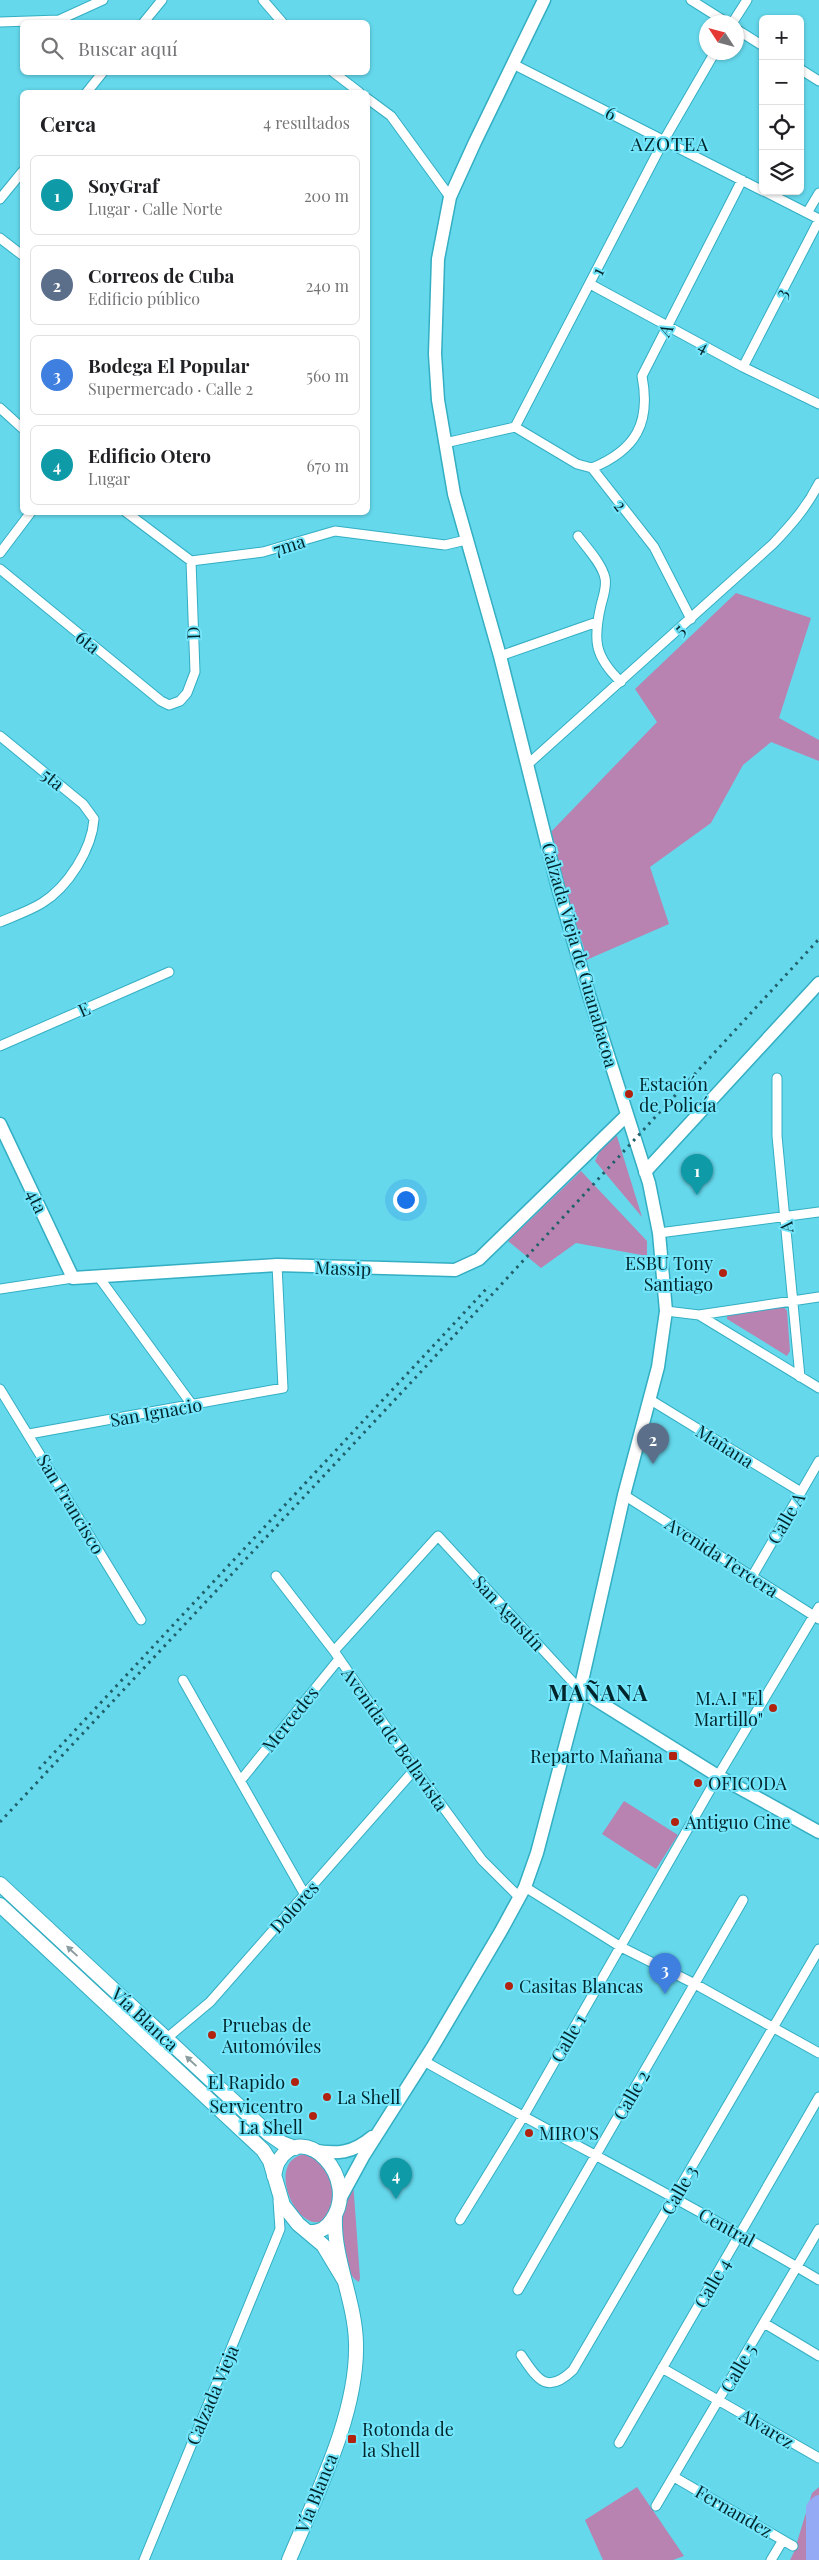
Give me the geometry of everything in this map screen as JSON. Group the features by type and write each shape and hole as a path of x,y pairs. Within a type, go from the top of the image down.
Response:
{"main road":[{"name":"Calzada Vieja de Guanabacoa","path":"340,2199 364,2155 385,2125 424,2061 522,1892 542,1837 580,1690 624,1495 663,1342 666,1311 659,1232 644,1172 567,921 500,656 454,494 438,400 436,293 442,230 450,197 544,0"},
{"path":"644,1172 819,984"},
{"name":"Massip","path":"73,1278 277,1265 455,1270 479,1259 627,1115"},
{"name":"4ta","path":"0,1124 73,1278"},
{"path":"580,1690 718,1776 819,1832"},
{"name":"Vía Blanca","path":"0,1884 269,2134 282,2143 295,2148"},
{"name":"Vía Blanca","path":"0,1905 254,2141 270,2161 274,2177"},
{"path":"311,2150 325,2157 332,2165 339,2182 340,2199 335,2216 321,2231 306,2229 283,2205 274,2177 277,2162 288,2151 295,2148 311,2150 330,2153 348,2152 362,2144 385,2125"},
{"name":"Vía Blanca","path":"289,2560 339,2435 353,2388 356,2343 352,2306 344,2280 336,2237 335,2216"},
{"name":"Vía Blanca","path":"306,2229 323,2245 344,2280"}],"street":[{"path":"59,20 103,0"},
{"path":"146,20 162,0"},
{"path":"263,0 280,20"},
{"path":"692,0 715,15"},
{"path":"737,15 747,0"},
{"path":"0,22 20,21"},
{"path":"744,34 759,43"},
{"name":"1","path":"515,427 664,140 710,60"},
{"name":"6","path":"513,64 759,189"},
{"path":"804,72 819,81"},
{"path":"89,90 101,75"},
{"path":"337,75 357,90"},
{"path":"370,100 391,116 450,197"},
{"path":"0,199 20,174"},
{"name":"A","path":"592,468 622,452 638,432 645,408 642,376 742,180"},
{"path":"807,213 819,193"},
{"name":"6","path":"771,195 819,219"},
{"name":"3","path":"743,367 819,219"},
{"path":"0,238 20,253"},
{"name":"4","path":"590,284 743,367 819,404"},
{"path":"0,408 20,426"},
{"path":"445,443 515,427 577,464 592,468"},
{"name":"2","path":"592,468 654,547 691,619"},
{"name":"5","path":"527,765 691,619 795,522 811,500 819,483"},
{"path":"0,553 29,515"},
{"path":"130,515 191,561"},
{"name":"7ma","path":"191,561 263,552 334,531 445,545 466,540"},
{"path":"578,536 603,572 606,580 597,622 597,650 602,661 621,682"},
{"name":"D","path":"180,701 187,693 195,672 191,561"},
{"name":"6ta","path":"0,569 161,701 169,705 180,701"},
{"path":"500,656 597,622"},
{"name":"5ta","path":"0,736 83,804 94,819 93,829 76,866 58,890 42,903 0,922"},
{"name":"E","path":"0,1046 169,972"},
{"name":"A","path":"777,1078 777,1136 800,1377"},
{"path":"659,1232 819,1212"},
{"name":"San Ignacio","path":"29,1434 193,1406 283,1388 277,1265"},
{"path":"98,1276 193,1406"},
{"name":"Massip","path":"0,1289 73,1278"},
{"path":"666,1311 700,1315 819,1297"},
{"path":"700,1315 816,1385"},
{"name":"San Francisco","path":"0,1389 141,1620"},
{"name":"Mañana","path":"649,1399 801,1492"},
{"name":"Calle A","path":"753,1575 819,1461"},
{"name":"Avenida Tercera","path":"624,1495 753,1575 816,1618"},
{"name":"San Agustín","path":"334,1651 438,1536 580,1690"},
{"name":"Avenida de Bellavista","path":"276,1576 334,1651 415,1769 482,1860 522,1892 621,1947 695,1984 819,2053"},
{"path":"718,1776 816,1618 819,1607"},
{"name":"Mercedes","path":"241,1780 339,1659"},
{"path":"183,1680 305,1895"},
{"name":"Dolores","path":"166,2038 210,2002 415,1769"},
{"name":"Calle 1","path":"460,2220 523,2117 718,1776"},
{"name":"Calle 2","path":"518,2290 743,1900"},
{"name":"Calle 3","path":"521,2355 539,2380 544,2383 556,2382 573,2370 675,2198 772,2026 819,1949"},
{"name":"Central","path":"424,2061 523,2117 675,2198 819,2280"},
{"name":"Calle 4","path":"619,2443 819,2097"},
{"name":"Calzada Vieja","path":"144,2560 280,2229 279,2203 274,2177"},
{"path":"280,2229 306,2229"},
{"name":"Calle 5","path":"656,2506 819,2229"},
{"path":"764,2323 819,2356"},
{"name":"Alvarez","path":"662,2368 819,2458"},
{"name":"Fernandez","path":"674,2477 793,2546"},
{"path":"771,2560 783,2540"}],"shaded area":[{"path":"736,593 811,618 779,718 819,740 819,761 771,742 743,765 711,823 650,867 669,924 584,961 584,948 546,837 657,722 635,689"},
{"path":"616,1133 642,1217 595,1161 601,1148"},
{"path":"581,1171 647,1241 647,1256 576,1243 541,1268 508,1241"},
{"path":"784,1307 787,1311 790,1351 787,1356 727,1319 727,1315"},
{"path":"624,1801 678,1835 656,1869 602,1834"},
{"path":"306,2154 322,2165 332,2184 334,2195 334,2205 330,2214 324,2220 314,2222 304,2217 295,2207 289,2195 286,2181 287,2169 293,2159"},
{"path":"353,2181 359,2282 348,2269 342,2235 344,2203"},
{"path":"637,2487 684,2556 673,2560 603,2560 585,2520"},
{"path":"819,2487 819,2560 790,2560 812,2493"}],"waterway":[{"path":"815,2560 815,2508 819,2504"}],"railway":[{"path":"0,1822 418,1375 819,939"},
{"path":"39,1769 489,1286"}],"place":[{"name":"Estación de Policía","path":"629,1094"},
{"name":"SoyGraf","path":"697,1195"},
{"name":"ESBU Tony Santiago","path":"723,1273"},
{"name":"Correos de Cuba","path":"653,1464"},
{"name":"M.A.I \"El Martillo\"","path":"773,1708"},
{"name":"Reparto Mañana","path":"673,1756"},
{"name":"OFICODA","path":"698,1783"},
{"name":"Antiguo Cine","path":"675,1822"},
{"name":"Casitas Blancas","path":"509,1986"},
{"name":"Bodega El Popular","path":"665,1994"},
{"name":"Pruebas de Automóviles","path":"212,2035"},
{"name":"El Rapido","path":"295,2082"},
{"name":"La Shell","path":"327,2097"},
{"name":"Servicentro La Shell","path":"313,2116"},
{"name":"MIRO'S","path":"529,2133"},
{"name":"Edificio Otero","path":"396,2199"},
{"name":"Rotonda de la Shell","path":"352,2439"}],"district":[{"name":"AZOTEA","path":"670,143"},
{"name":"MAÑANA","path":"598,1692"}]}
